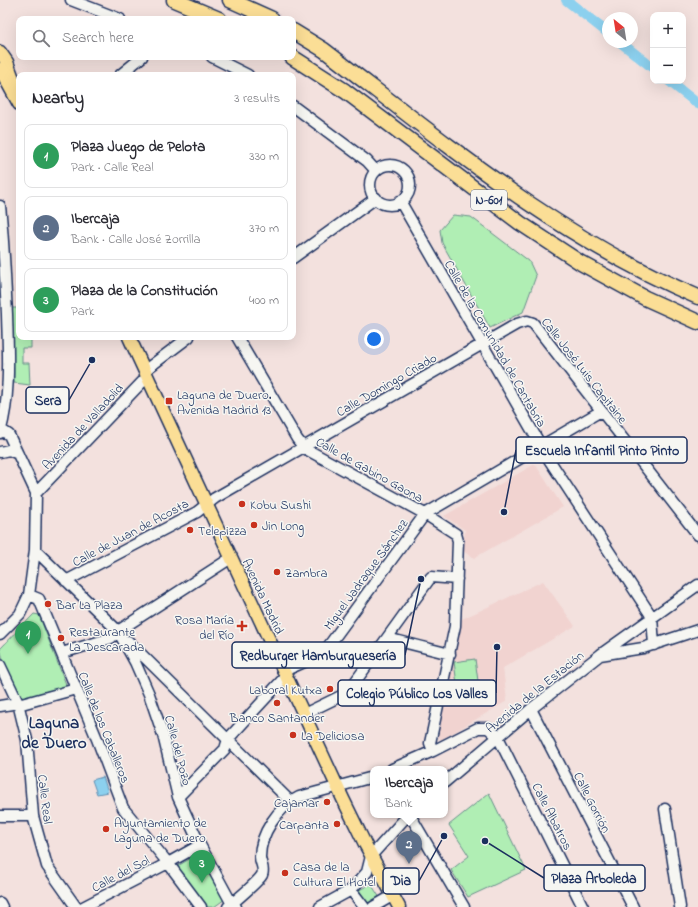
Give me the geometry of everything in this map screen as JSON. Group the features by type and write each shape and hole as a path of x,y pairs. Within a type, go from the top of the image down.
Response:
{"highway":[{"path":"174,0 212,16"},
{"path":"230,0 265,16"},
{"name":"N-601","path":"296,33 324,50 503,187 548,217 597,248 663,282 698,297"},
{"name":"N-601","path":"296,60 345,91 526,227 581,263 645,298 698,322"}],"main road":[{"path":"0,52 7,62 16,87"},
{"path":"0,69 16,98"},
{"name":"Avenida Madrid","path":"130,340 338,788 371,856 399,907"}],"street":[{"path":"71,0 112,16"},
{"path":"124,72 138,60"},
{"path":"218,60 242,72"},
{"path":"296,108 367,161 376,171"},
{"path":"393,165 404,171 408,176 410,187 408,193 400,201 388,204 376,198 370,188 370,182 376,171 381,167 393,165"},
{"path":"296,256 360,208 376,198"},
{"name":"Calle de la Comunidad de Cantabria","path":"400,201 540,446 652,617"},
{"path":"0,206 4,244 8,354 6,407 0,430 9,435 36,493 35,550 29,595 20,614 0,634"},
{"name":"Calle José Luis Capitaine","path":"482,344 522,321 533,323 698,535"},
{"name":"Avenida de Valladolid","path":"36,493 146,374 186,340"},
{"path":"239,340 297,439 304,448"},
{"name":"Calle Domingo Criado","path":"206,505 215,498 482,344"},
{"path":"425,514 601,411"},
{"name":"Calle de Gabino Gaona","path":"304,448 425,514 456,534 458,541 457,579"},
{"path":"0,452 9,450 18,454"},
{"name":"Calle de Juan de Acosta","path":"66,581 206,505"},
{"name":"Miguel Jadraque Sánchez","path":"285,674 320,655 327,648 425,514"},
{"path":"35,550 118,631 138,659 228,739 290,801"},
{"path":"62,653 111,638 118,631 231,558"},
{"path":"304,714 347,692 431,577 457,579 455,626 430,743 433,751"},
{"path":"600,655 698,585"},
{"name":"Calle de los Caballeros","path":"29,595 39,599 62,653 123,808 168,863 201,907"},
{"path":"652,617 654,645"},
{"name":"Avenida de la Estación","path":"448,779 531,709 600,655 643,648 698,630"},
{"path":"387,638 450,654"},
{"name":"Calle del Pozo","path":"138,659 163,734 178,797 200,845 232,906"},
{"name":"Calle Real","path":"0,665 18,704 27,740 33,816 47,866 76,907"},
{"path":"178,797 225,749 228,739 285,674"},
{"path":"0,706 18,704 76,689"},
{"name":"Calle Gorrión","path":"531,709 633,907"},
{"path":"399,766 433,751 478,728 488,728 498,737"},
{"name":"Calle Albatros","path":"498,737 583,907"},
{"path":"232,906 261,876 263,868 260,858 264,838 268,828 290,801 299,797 338,788 370,778"},
{"path":"665,808 680,907"},
{"path":"0,816 33,816"},
{"path":"320,907 351,890 367,872 371,856 406,818"},
{"path":"411,818 464,907"},
{"name":"Calle del Sol","path":"83,907 200,845"},
{"path":"351,890 364,907"},
{"path":"373,907 392,896"},
{"path":"0,903 2,907"}],"shaded area":[{"path":"535,464 563,507 474,558 463,551 465,530 444,516"},
{"path":"543,581 575,626 503,668 507,701 441,740 436,734 459,634 460,620"}],"green space":[{"path":"453,215 471,217 529,261 536,276 523,312 490,328 442,243 440,230"},
{"path":"12,308 16,308 16,340 31,340 31,348 22,348 22,363 29,363 30,385 14,383"},
{"path":"34,614 39,615 67,687 22,699 3,659 0,649"},
{"path":"475,659 481,703 460,706 454,662"},
{"path":"489,793 526,870 468,897 451,870 469,856 449,825"},
{"path":"198,854 225,899 214,907 206,907 176,867"},
{"path":"371,884 380,898 368,905 359,890"}],"water":[{"path":"103,777 108,792 97,794 92,780"}],"waterway":[{"path":"566,0 602,28"},
{"path":"628,48 650,66"},
{"path":"673,84 698,104"}],"place":[{"name":"Sera","path":"92,360"},
{"name":"Laguna de Duero. Avenida Madrid 13","path":"169,401"},
{"name":"Kobu Sushi","path":"242,504"},
{"name":"Escuela Infantil Pinto Pinto","path":"504,512"},
{"name":"Jin Long","path":"254,525"},
{"name":"Telepizza","path":"190,530"},
{"name":"Zambra","path":"277,572"},
{"name":"Redburger Hamburguesería","path":"421,579"},
{"name":"Bar La Plaza","path":"48,604"},
{"name":"Rosa María del Río","path":"242,626"},
{"name":"Restaurante La Descarada","path":"61,638"},
{"name":"Colegio Público Los Valles","path":"497,647"},
{"name":"Plaza Juego de Pelota","path":"28,654"},
{"name":"Laboral Kutxa","path":"330,689"},
{"name":"Banco Santander","path":"277,703"},
{"name":"La Deliciosa","path":"293,735"},
{"name":"Cajamar","path":"327,802"},
{"name":"Carpanta","path":"337,824"},
{"name":"Ayuntamiento de Laguna de Duero","path":"106,829"},
{"name":"Dia","path":"444,836"},
{"name":"Plaza Arboleda","path":"485,841"},
{"name":"Ibercaja","path":"409,864"},
{"name":"Casa de la Cultura El Hotel","path":"285,873"},
{"name":"Plaza de la Constitución","path":"202,883"}],"district":[{"name":"Laguna de Duero","path":"54,732"}]}
